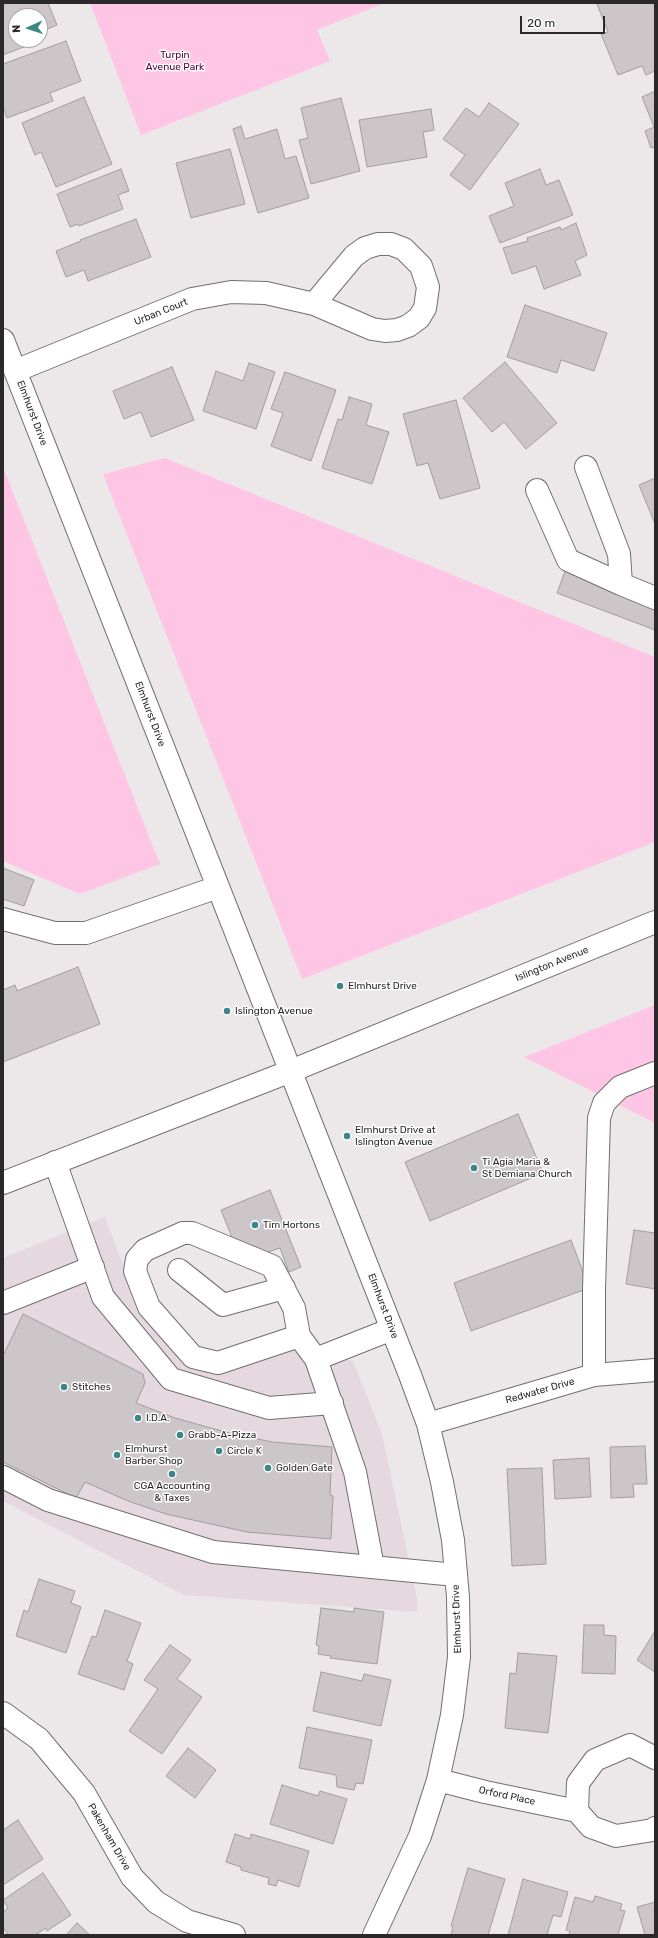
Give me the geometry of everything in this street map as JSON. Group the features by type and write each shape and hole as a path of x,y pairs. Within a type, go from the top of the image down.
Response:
{"street":[{"name":"Urban Court","path":"15,370 192,299 213,294 231,292 266,293 314,304 372,329 384,331 397,330 408,326 419,318 425,308 428,287 421,266 404,249 391,244 378,244 365,248 354,256 314,304"},
{"name":"Elmhurst Drive","path":"3,340 291,1071 428,1424 451,1533 456,1575 459,1657 452,1715 438,1780 420,1836 374,1935"},
{"path":"586,467 619,554 621,584"},
{"path":"537,490 568,560 655,598"},
{"path":"3,919 55,933 86,933 218,887"},
{"name":"Islington Avenue","path":"3,1183 291,1071 655,922"},
{"path":"594,1375 594,1289 599,1118 604,1102 620,1087 655,1073"},
{"path":"55,1162 103,1297 171,1379 269,1408 332,1403"},
{"path":"299,1336 218,1363 193,1357 149,1307 135,1271 137,1259 145,1250 183,1234 192,1233 272,1266 294,1308 299,1336 316,1359 332,1403 355,1472 373,1567"},
{"path":"3,1303 93,1267"},
{"path":"179,1270 223,1305 284,1288"},
{"path":"316,1359 392,1329"},
{"name":"Redwater Drive","path":"428,1424 594,1375 655,1370"},
{"path":"3,1477 48,1500 213,1552 456,1575"},
{"name":"Pakenham Drive","path":"3,1713 39,1739 84,1792 132,1877 156,1902 187,1921 234,1935"},
{"path":"655,1758 630,1745 595,1760 578,1783 577,1810 591,1827 616,1836 653,1830 655,1828"},
{"name":"Orford Place","path":"438,1780 485,1792 577,1810"}],"shaded area":[{"path":"105,1217 129,1281 190,1364 283,1346 353,1361 382,1434 417,1598 417,1612 184,1595 3,1501 3,1258"}],"green space":[{"name":"Turpin Avenue Park","path":"90,3 385,3 317,30 330,61 141,135"},
{"path":"165,458 655,657 655,842 302,979 103,474"},
{"path":"3,467 160,864 80,894 3,861"},
{"path":"655,1005 655,1123 524,1057"}],"building":[{"path":"3,3 48,3 57,25 48,29 48,8 8,8 8,48 21,48 3,55"},
{"path":"655,3 655,71 646,75 642,66 618,75 601,34 608,32 597,4"},
{"path":"66,41 81,81 50,93 53,101 7,118 3,107 3,64"},
{"path":"655,91 655,147 651,148 645,131 654,127 642,97"},
{"path":"84,97 112,164 56,187 41,152 35,155 22,123"},
{"path":"341,98 360,171 311,184 299,140 308,138 301,108"},
{"path":"489,103 519,124 470,190 450,175 465,155 443,139 466,108 479,117"},
{"path":"431,109 434,130 423,132 427,157 367,167 359,120"},
{"path":"241,126 245,139 277,129 285,159 296,156 309,198 258,213 233,129"},
{"path":"230,149 245,204 191,218 176,163"},
{"path":"121,169 129,191 118,195 123,209 79,226 78,224 70,227 57,194"},
{"path":"540,169 546,185 559,180 573,215 500,243 489,216 514,206 505,183"},
{"path":"136,219 151,257 88,281 84,270 66,277 56,251 81,241 80,240"},
{"path":"576,223 587,255 575,261 581,275 544,289 536,266 512,274 503,248 528,241 527,238 560,227 561,230"},
{"path":"525,305 607,333 594,371 561,360 557,373 507,357"},
{"path":"505,362 557,423 526,449 504,422 492,432 463,398"},
{"path":"249,363 275,372 256,429 203,411 216,371 243,381"},
{"path":"172,367 194,420 151,437 141,412 124,419 113,391"},
{"path":"285,372 336,390 311,461 271,446 283,413 271,409"},
{"path":"349,397 372,404 366,425 389,432 372,484 322,468 338,419 342,420"},
{"path":"456,400 480,488 440,499 428,463 417,466 403,414"},
{"path":"655,478 655,524 639,485"},
{"path":"567,566 655,599 655,630 557,593"},
{"path":"3,868 34,880 24,906 3,899"},
{"path":"78,967 100,1024 3,1062 3,990 15,985 17,991"},
{"name":"Ti Agia Maria & St Demiana Church","path":"518,1114 543,1173 430,1221 405,1162"},
{"name":"Tim Hortons","path":"270,1190 301,1267 289,1272 280,1248 265,1253 233,1240 221,1210"},
{"path":"634,1230 655,1233 655,1289 626,1284"},
{"path":"571,1240 589,1288 471,1331 454,1283"},
{"path":"23,1314 143,1374 145,1383 136,1403 175,1418 229,1433 272,1442 332,1447 330,1495 333,1496 331,1539 247,1532 166,1514 128,1501 85,1482 76,1498 3,1462 3,1356"},
{"path":"645,1446 647,1484 633,1484 634,1497 611,1498 610,1447"},
{"path":"589,1458 591,1497 555,1499 553,1460"},
{"path":"542,1468 546,1564 512,1566 507,1469"},
{"path":"39,1579 75,1591 71,1603 81,1607 66,1653 16,1636 24,1610 28,1612"},
{"path":"321,1608 354,1612 354,1608 384,1612 377,1664 330,1658 331,1656 318,1654 319,1646 316,1645"},
{"path":"105,1610 141,1623 127,1661 133,1664 124,1690 78,1674 92,1636 96,1637"},
{"path":"584,1625 604,1625 604,1635 616,1636 615,1674 582,1673"},
{"path":"655,1631 655,1672 637,1660"},
{"path":"170,1645 191,1660 177,1679 202,1697 162,1754 129,1731 158,1689 144,1680"},
{"path":"518,1653 557,1656 548,1733 505,1728 510,1673 516,1674"},
{"path":"321,1672 362,1681 364,1674 391,1680 381,1726 313,1711"},
{"path":"307,1727 372,1740 363,1784 356,1783 354,1790 337,1787 336,1775 299,1768"},
{"path":"188,1748 216,1770 195,1798 166,1776"},
{"path":"282,1785 318,1796 320,1791 347,1799 333,1844 270,1824"},
{"path":"18,1820 43,1859 3,1885 3,1830"},
{"path":"235,1834 250,1839 251,1834 309,1851 299,1887 278,1880 276,1886 268,1884 269,1878 241,1870 241,1867 226,1862"},
{"path":"468,1868 505,1879 488,1935 451,1935 453,1927 451,1926"},
{"path":"43,1873 71,1915 47,1931 46,1928 35,1935 8,1935 3,1927 3,1912 8,1908 3,1900"},
{"path":"523,1879 568,1892 561,1917 553,1915 547,1935 508,1935"},
{"path":"595,1896 622,1904 620,1910 625,1911 618,1935 569,1935 570,1931 566,1930 575,1897 593,1902"},
{"path":"655,1902 655,1935 645,1935 637,1907"},
{"path":"77,1923 90,1935 66,1935"}],"place":[{"name":"Elmhurst Drive","path":"340,986"},
{"name":"Islington Avenue","path":"227,1011"},
{"name":"Elmhurst Drive at Islington Avenue","path":"347,1136"},
{"name":"Ti Agia Maria & St Demiana Church","path":"474,1168"},
{"name":"Tim Hortons","path":"255,1225"},
{"name":"Stitches","path":"64,1387"},
{"name":"I.D.A.","path":"138,1418"},
{"name":"Grabb-A-Pizza","path":"180,1435"},
{"name":"Circle K","path":"219,1451"},
{"name":"Elmhurst Barber Shop","path":"117,1455"},
{"name":"Golden Gate","path":"268,1468"},
{"name":"CGA Accounting & Taxes","path":"172,1474"}]}
